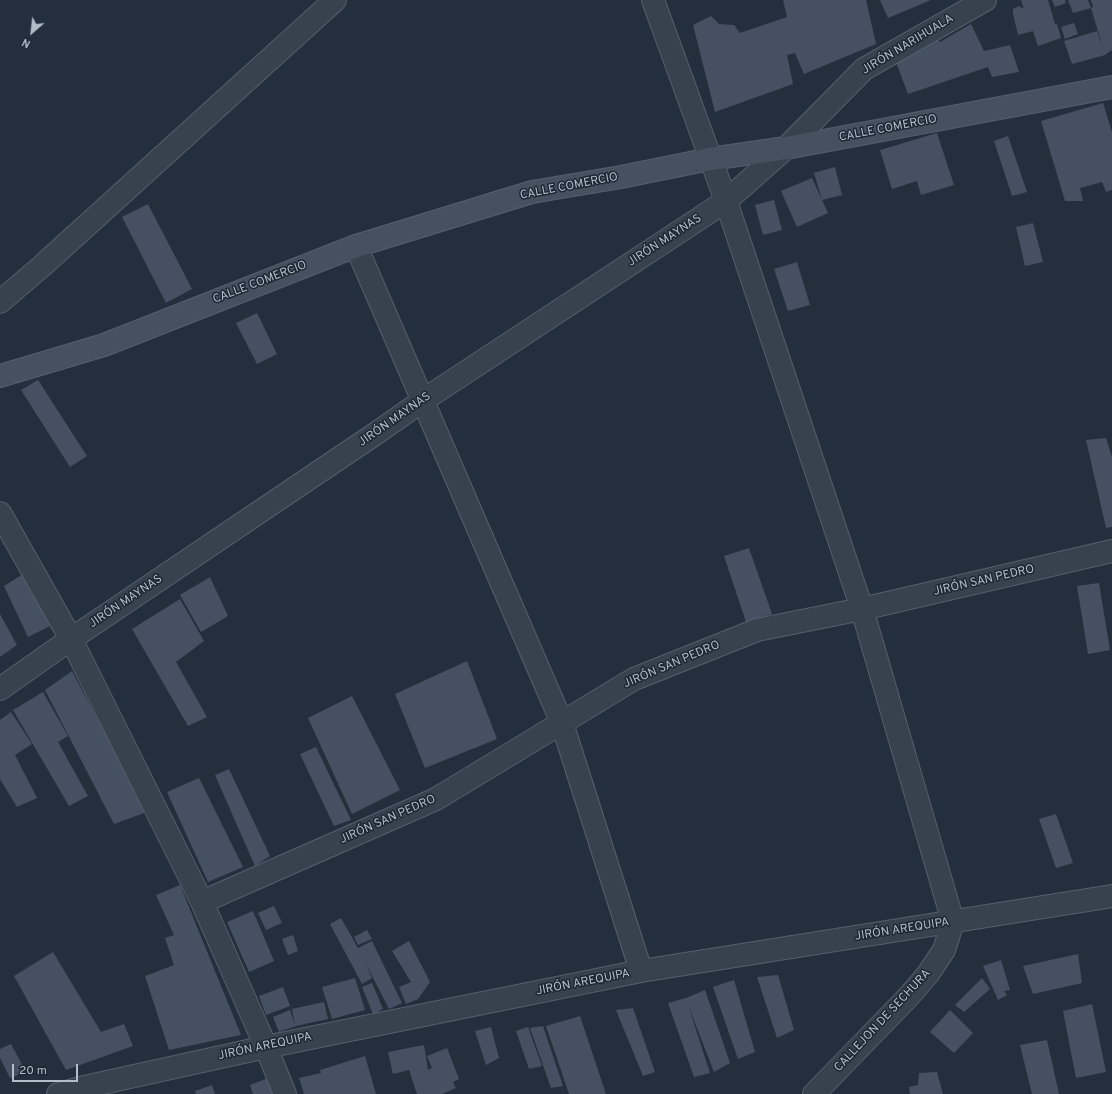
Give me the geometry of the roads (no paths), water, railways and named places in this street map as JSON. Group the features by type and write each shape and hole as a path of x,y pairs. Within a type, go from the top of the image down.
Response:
{"street":[{"path":"0,302 72,239 335,0"},
{"path":"653,0 726,201 862,609 953,922"},
{"name":"JIRÓN NARIHUALA","path":"786,148 864,69 985,0"},
{"name":"CALLE COMERCIO","path":"0,376 104,345 356,246 532,192 621,177 710,159 786,148 1112,87"},
{"name":"JIRÓN MAYNAS","path":"0,689 71,639 422,401 726,201 786,148"},
{"path":"356,246 562,723 640,971"},
{"path":"0,513 71,639 202,902 266,1047 285,1094"},
{"name":"JIRÓN SAN PEDRO","path":"202,902 436,799 634,679 757,630 862,609 1112,551"},
{"name":"JIRÓN AREQUIPA","path":"58,1094 266,1047 640,971 1112,896"},
{"name":"CALLEJON DE SECHURA","path":"814,1094 910,995 928,974 944,950 953,922"}]}
